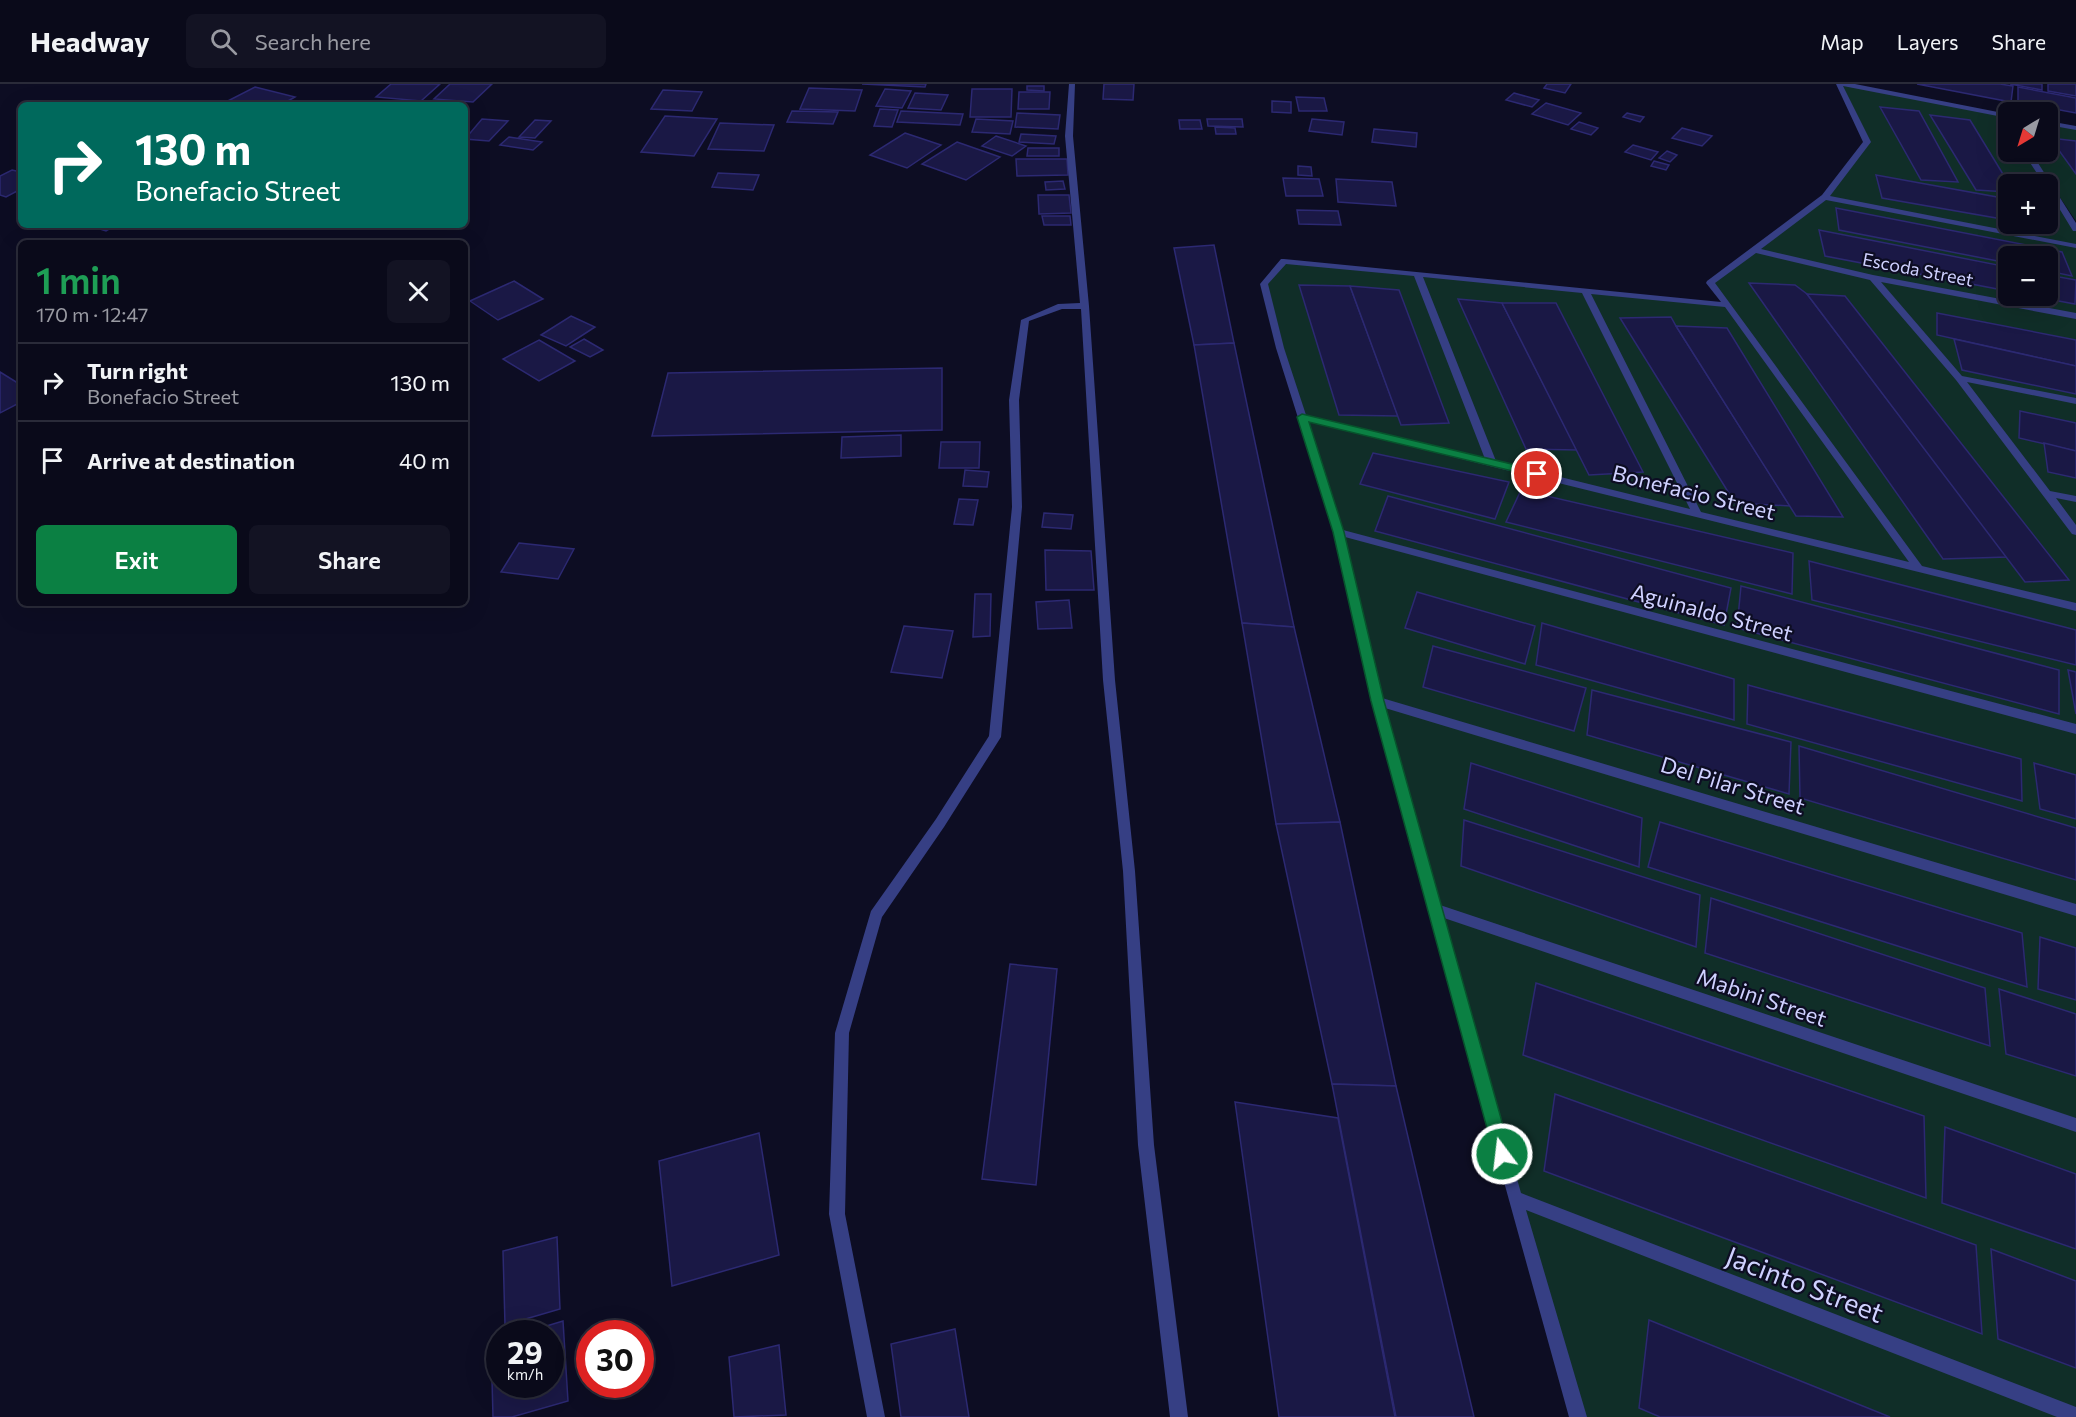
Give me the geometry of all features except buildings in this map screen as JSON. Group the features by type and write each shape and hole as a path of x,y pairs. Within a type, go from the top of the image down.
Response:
{"street":[{"path":"1072,84 1069,136 1085,306 1109,680 1129,871 1146,1144 1179,1417"},
{"path":"1839,84 1867,142 1825,197 1710,283 1920,570"},
{"path":"1844,84 1998,113"},
{"path":"2058,125 2076,128"},
{"path":"2033,162 2076,229"},
{"path":"1825,197 2076,246"},
{"name":"Escoda Street","path":"1754,250 1873,278 2076,316"},
{"path":"1578,1417 1377,701 1338,532 1280,348 1264,284 1284,261 1728,306"},
{"path":"1418,276 1491,462"},
{"path":"1873,278 1959,378 2076,532"},
{"path":"1585,291 1697,513"},
{"path":"876,1417 837,1214 842,1033 876,915 940,823 995,737 1017,507 1014,400 1026,320 1061,306 1085,306"},
{"path":"1959,378 2076,401"},
{"name":"Bonefacio Street","path":"1302,417 2076,608"},
{"path":"2046,493 2076,499"},
{"name":"Aguinaldo Street","path":"1338,532 2076,729"},
{"name":"Del Pilar Street","path":"1377,701 2076,910"},
{"name":"Mabini Street","path":"1435,909 2076,1125"},
{"name":"Jacinto Street","path":"1515,1198 2076,1416"}],"green space":[{"path":"1839,84 1998,114 1998,162 2033,162 2041,174 1998,174 1998,234 2058,234 2058,201 2076,229 2076,1417 1578,1417 1377,701 1338,532 1264,284 1284,261 1727,305 1710,283 1825,197 1867,142"},
{"path":"2058,125 2076,128 2076,221 2058,195 2058,174 2044,174 2036,162 2058,162"}],"route":[{"path":"1502,1154 1377,701 1338,532 1302,417 1537,474"}]}
